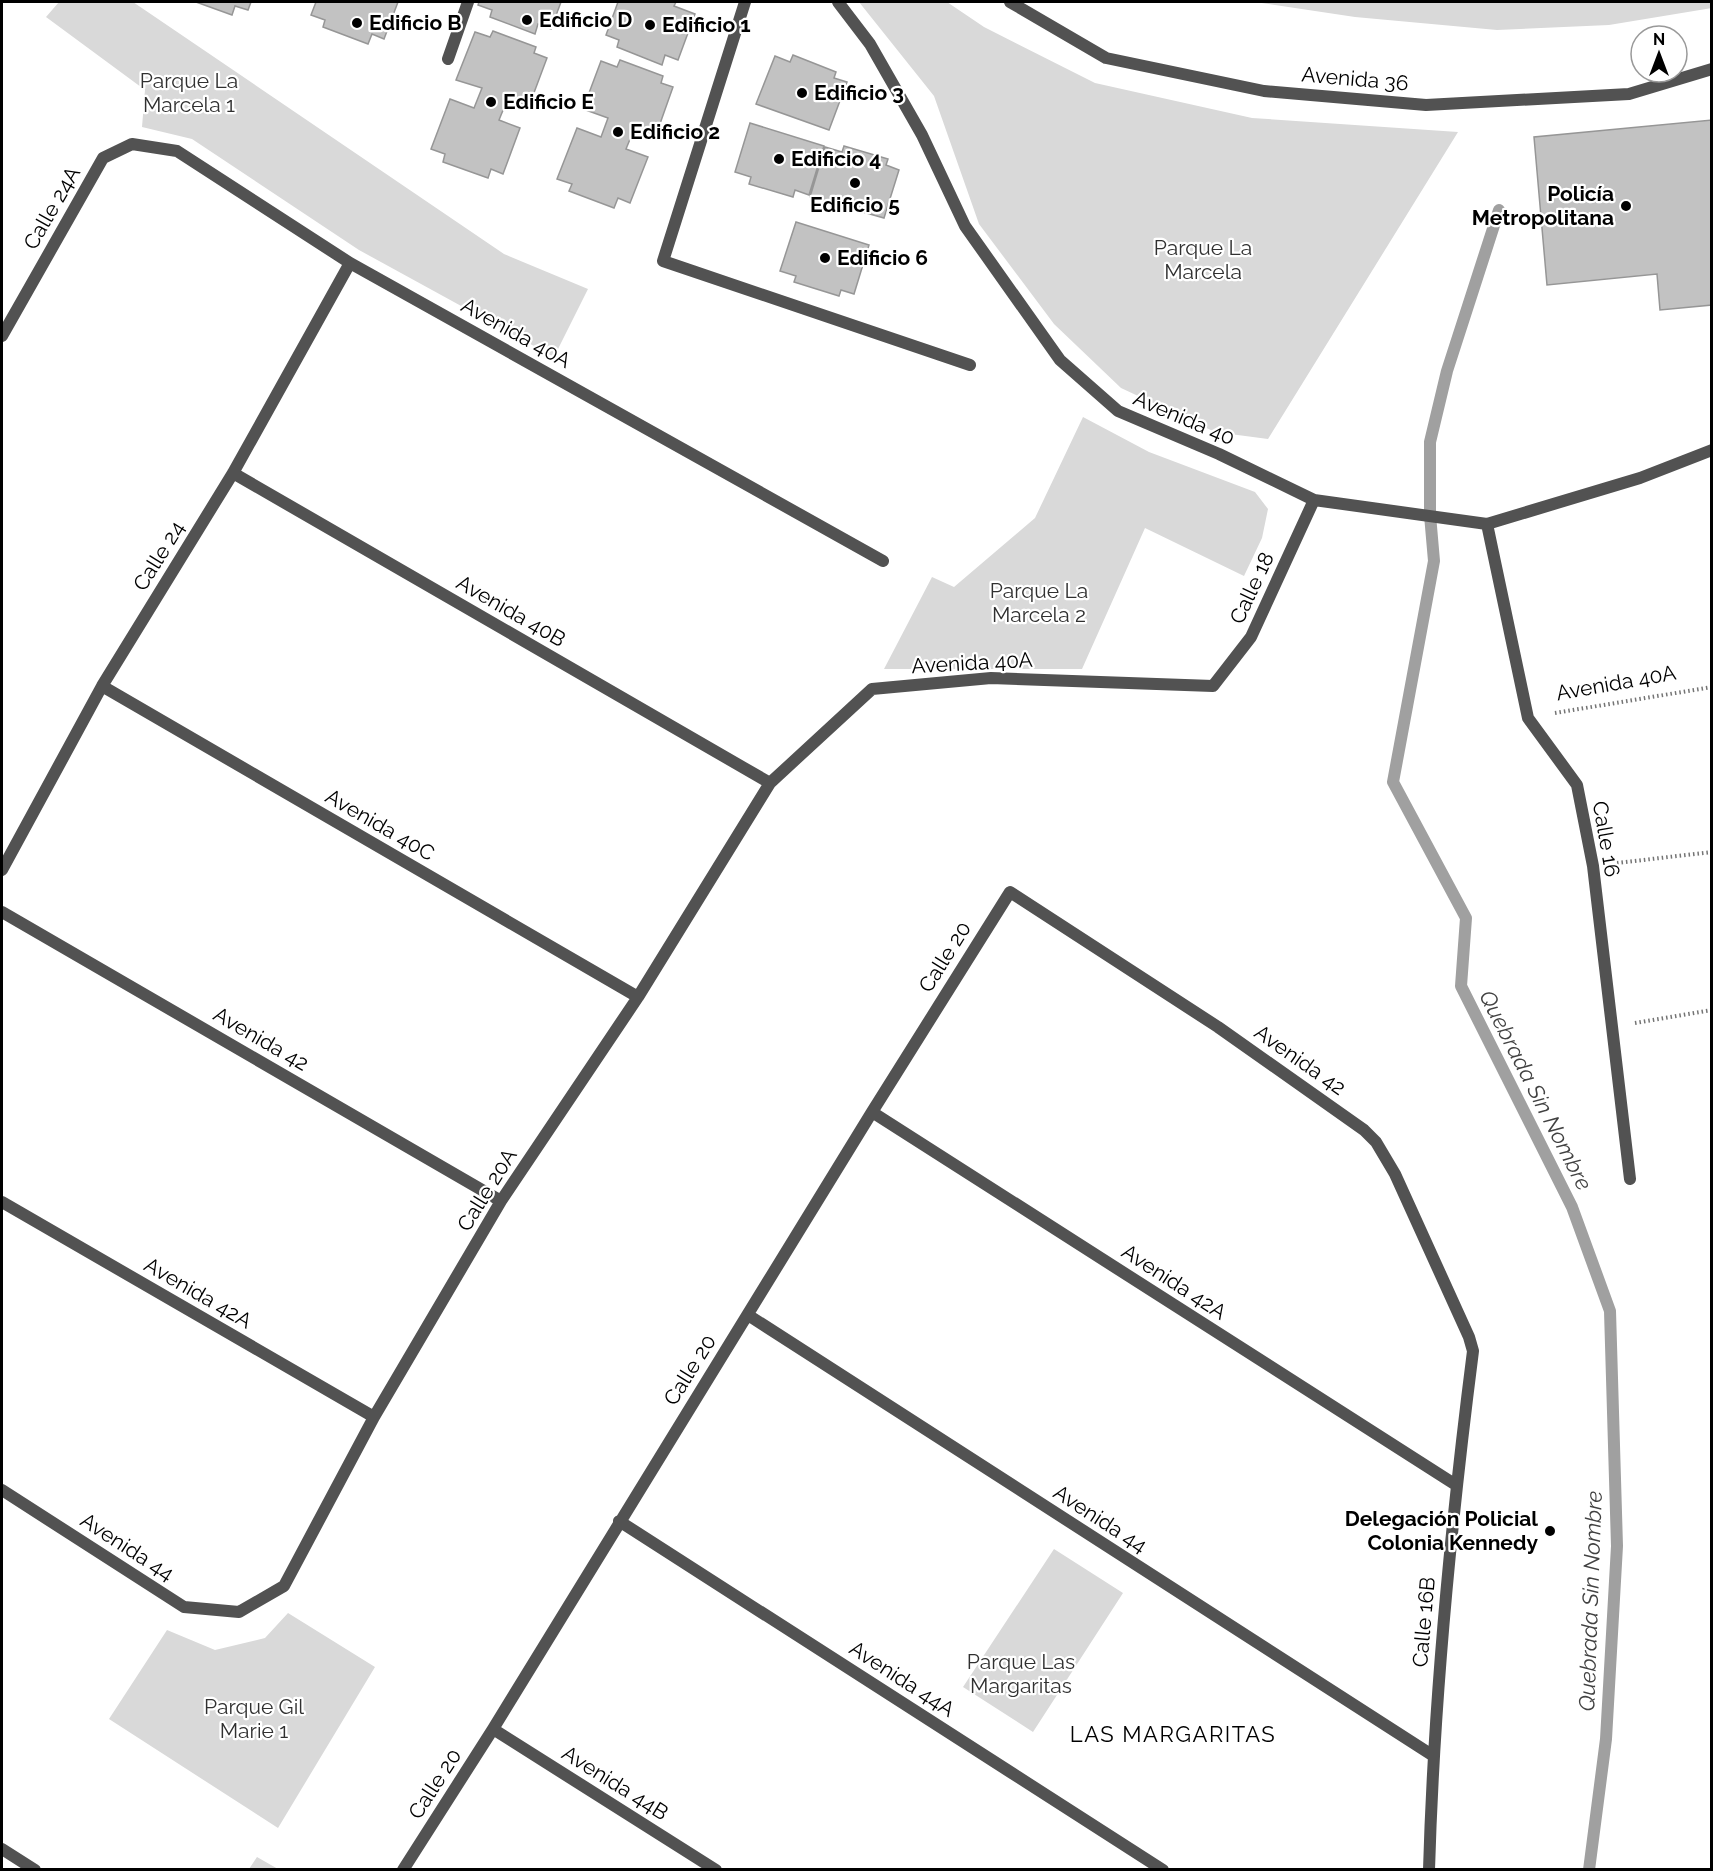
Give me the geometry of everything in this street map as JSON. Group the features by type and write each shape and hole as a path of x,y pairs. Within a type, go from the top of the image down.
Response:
{"street":[{"path":"448,59 468,2"},
{"path":"745,2 663,261 970,365"},
{"name":"Avenida 40","path":"838,2 870,44 911,115 965,226 1060,360 1118,411 1220,454 1314,500 1487,524 1640,478 1712,450"},
{"name":"Avenida 36","path":"1010,2 1106,58 1264,91 1426,105 1629,94 1712,69"},
{"name":"Avenida 40A","path":"132,144 177,151 350,262 883,561"},
{"name":"Calle 24A","path":"2,336 103,158 132,144"},
{"name":"Calle 24","path":"2,870 102,686 233,474 350,262"},
{"name":"Avenida 40B","path":"233,474 770,783"},
{"name":"Calle 18","path":"1213,686 1251,637 1314,500"},
{"name":"Calle 16","path":"1487,524 1528,718 1577,785 1593,866 1630,1179"},
{"name":"Avenida 40A","path":"770,783 872,689 991,678 1213,686"},
{"name":"Avenida 40C","path":"102,686 638,997"},
{"name":"Calle 20A","path":"239,1612 284,1586 374,1418 501,1201 638,997 770,783"},
{"name":"Calle 20","path":"403,1869 493,1729 619,1521 1010,892"},
{"name":"Avenida 42","path":"1010,892 1218,1027 1364,1130 1376,1142 1395,1174 1472,1344"},
{"name":"Avenida 42","path":"2,912 501,1201"},
{"name":"Avenida 42A","path":"872,1112 1456,1485"},
{"name":"Avenida 42A","path":"2,1202 374,1418"},
{"name":"Avenida 44","path":"747,1315 1432,1755"},
{"name":"Calle 16B","path":"1429,1869 1432,1755 1456,1485 1472,1344"},
{"name":"Avenida 44","path":"2,1490 184,1607 239,1612"},
{"name":"Avenida 44A","path":"619,1521 1163,1869"},
{"name":"Avenida 44B","path":"493,1729 716,1869"},
{"path":"2,1849 33,1869"}],"path":[{"name":"Avenida 40A","path":"1528,718 1712,687"},
{"path":"1593,866 1712,852"},
{"path":"1611,1027 1712,1010"}],"green space":[{"name":"Parque La Marcela 1","path":"59,2 133,2 504,254 588,289 554,357 359,250 192,139 142,127 145,90 46,17"},
{"name":"Parque La Marcela","path":"859,2 947,2 984,27 1095,83 1252,118 1458,132 1268,439 1215,432 1121,388 1054,324 979,224 934,96"},
{"path":"1255,2 1711,2 1712,8 1609,25 1497,30 1355,17"},
{"name":"Parque La Marcela 2","path":"1083,417 1149,452 1255,492 1268,509 1262,538 1244,576 1145,528 1082,669 884,669 932,577 954,587 1035,518"},
{"name":"Parque Las Margaritas","path":"1054,1549 1123,1593 1033,1732 963,1687"},
{"name":"Parque Gil Marie 1","path":"288,1613 375,1667 278,1828 109,1719 167,1630 215,1650 265,1638"},
{"path":"257,1857 278,1869 249,1869"}],"building":[{"path":"196,2 251,2 248,10 235,6 232,15"},
{"name":"Edificio B","path":"316,2 398,2 384,39 372,34 368,44 323,27 325,20 311,15"},
{"name":"Edificio D","path":"479,2 561,2 551,29 538,24 535,34 490,17 492,10 478,5"},
{"name":"Edificio 1","path":"618,2 676,2 674,6 695,14 678,60 665,55 662,65 617,47 619,40 606,35"},
{"name":"Edificio E","path":"493,31 536,47 534,53 547,58 529,106 508,98 499,120 520,128 503,174 491,169 488,178 443,162 445,154 431,149 450,99 474,108 482,88 456,80 475,32 490,37"},
{"name":"Edificio 3","path":"793,55 836,72 834,78 847,82 829,130 756,104 775,56 790,62"},
{"name":"Edificio 2","path":"620,60 663,76 661,83 673,87 656,135 635,127 626,149 648,157 630,203 618,198 614,208 569,191 572,184 557,179 577,128 601,137 608,118 583,109 601,61 617,67"},
{"name":"Policía Metropolitana","path":"1712,120 1712,305 1660,310 1657,274 1547,285 1534,137"},
{"name":"Edificio 4","path":"750,123 824,146 809,195 795,190 793,197 749,184 751,177 735,172"},
{"name":"Edificio 5","path":"844,146 888,159 886,165 899,170 884,218 810,197 825,147 842,152"},
{"name":"Edificio 6","path":"796,222 869,245 854,294 841,290 839,296 794,282 796,276 780,271"}],"waterway":[{"name":"Quebrada Sin Nombre","path":"1499,210 1447,371 1430,442 1430,515 1434,561 1393,782 1466,918 1461,986 1572,1207 1610,1311 1617,1546 1606,1739 1589,1870"}],"place":[{"name":"Edificio D","path":"527,20"},
{"name":"Edificio B","path":"357,23"},
{"name":"Edificio 1","path":"650,25"},
{"name":"Edificio 3","path":"802,93"},
{"name":"Edificio E","path":"491,102"},
{"name":"Edificio 2","path":"618,132"},
{"name":"Edificio 4","path":"779,159"},
{"name":"Edificio 5","path":"855,183"},
{"name":"Policía Metropolitana","path":"1626,206"},
{"name":"Edificio 6","path":"825,258"},
{"name":"Delegación Policial Colonia Kennedy","path":"1550,1531"}],"district":[{"name":"LAS MARGARITAS","path":"1173,1734"}]}
